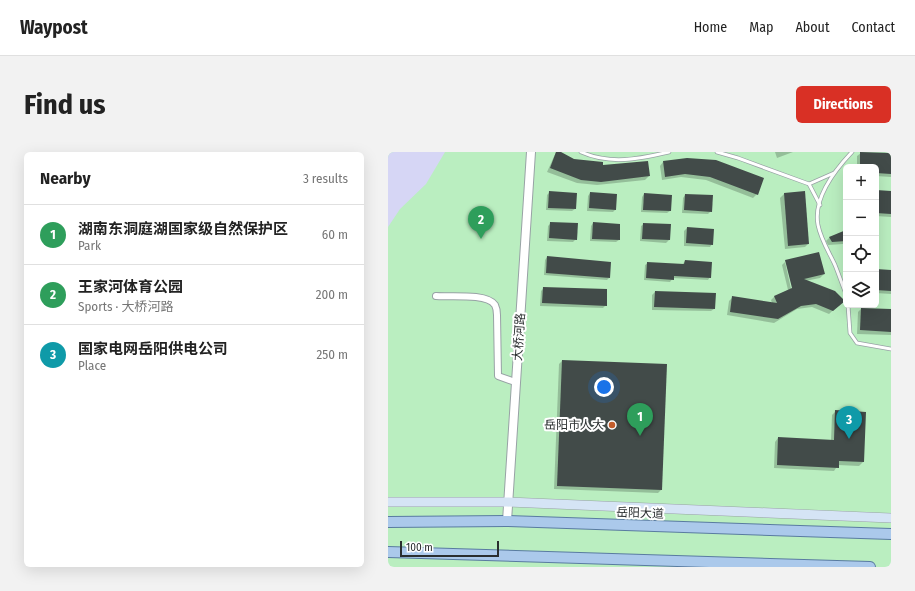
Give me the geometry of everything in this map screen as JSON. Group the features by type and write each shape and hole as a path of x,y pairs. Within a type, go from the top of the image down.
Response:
{"main road":[{"path":"388,502 507,502 891,518"},
{"name":"岳阳大道","path":"388,522 507,521 891,534"},
{"path":"388,552 870,567"}],"street":[{"name":"大桥河路","path":"507,521 507,502 532,152"},
{"path":"436,296 477,297 487,299 495,305 497,315 498,376 516,382"}],"lane":[{"path":"581,152 607,160 630,160 669,152"},
{"path":"717,152 738,158 809,184 834,174"},
{"path":"843,287 823,242 818,224 820,205 828,184 852,152"},
{"path":"809,184 820,205"},
{"path":"848,308 850,333 857,343 891,349"}],"green space":[{"path":"388,152 891,152 891,567 388,567"}],"water":[{"path":"388,152 445,152 426,184 400,209 388,227"}],"building":[{"path":"556,152 561,152 574,159 603,162 603,165 648,161 650,176 601,182 581,180 550,168"},
{"path":"860,152 891,153 891,174 879,173 879,164 860,164"},
{"path":"687,158 716,160 764,178 758,195 710,177 685,174 665,177 663,161"},
{"path":"879,190 891,191 891,214 879,213"},
{"path":"549,191 577,193 576,209 548,208"},
{"path":"805,191 809,244 788,246 784,193"},
{"path":"590,192 617,194 616,210 589,208"},
{"path":"644,193 672,195 671,211 643,210"},
{"path":"685,194 713,195 712,212 684,210"},
{"path":"550,222 578,223 577,240 549,238"},
{"path":"593,222 620,224 620,240 592,239"},
{"path":"643,223 671,224 670,240 642,239"},
{"path":"687,227 714,229 713,245 686,243"},
{"path":"843,231 843,241 832,242 829,237"},
{"path":"819,252 825,274 804,279 835,291 843,299 843,303 833,311 816,304 801,306 778,319 730,312 732,296 777,303 774,296 792,288 785,260"},
{"path":"547,256 611,262 610,278 546,273"},
{"path":"685,260 712,262 711,278 674,276 674,280 646,278 647,262 684,264"},
{"path":"879,269 891,270 891,291 879,290"},
{"path":"543,287 607,289 607,306 542,303"},
{"path":"655,291 716,293 715,309 654,307"},
{"path":"861,308 891,309 891,332 860,330"},
{"name":"岳阳市人大","path":"562,360 667,364 662,490 557,486"},
{"path":"835,410 866,412 864,462 839,461 839,468 777,465 778,437 834,440"}],"place":[{"name":"王家河体育公园","path":"481,239"},
{"name":"岳阳市人大","path":"612,425"},
{"name":"湖南东洞庭湖国家级自然保护区","path":"640,436"},
{"name":"国家电网岳阳供电公司","path":"849,439"}]}
